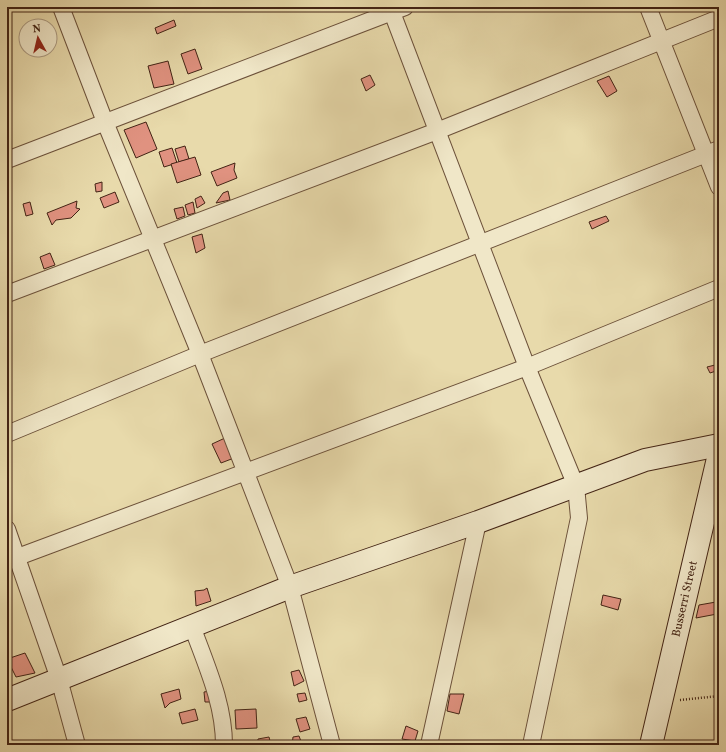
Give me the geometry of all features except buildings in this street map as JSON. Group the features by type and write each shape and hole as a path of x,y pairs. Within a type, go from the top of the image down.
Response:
{"street":[{"path":"60,7 104,122 154,238 290,587 332,745"},
{"path":"648,7 713,151 719,187"},
{"path":"7,160 396,9 437,131 481,243 526,366 576,486 579,518 531,745"},
{"path":"7,294 437,131 719,18"},
{"path":"7,434 200,354 713,151"},
{"path":"12,559 526,366 719,288"},
{"path":"7,700 290,587 478,522 645,460 719,445"},
{"name":"Busserri Street","path":"651,745 719,454"},
{"path":"714,475 719,498"},
{"path":"429,745 478,522"},
{"path":"7,529 12,559 59,679 77,745"},
{"path":"192,626 220,705 224,727 224,745"}],"path":[{"path":"660,702 719,696"}]}
